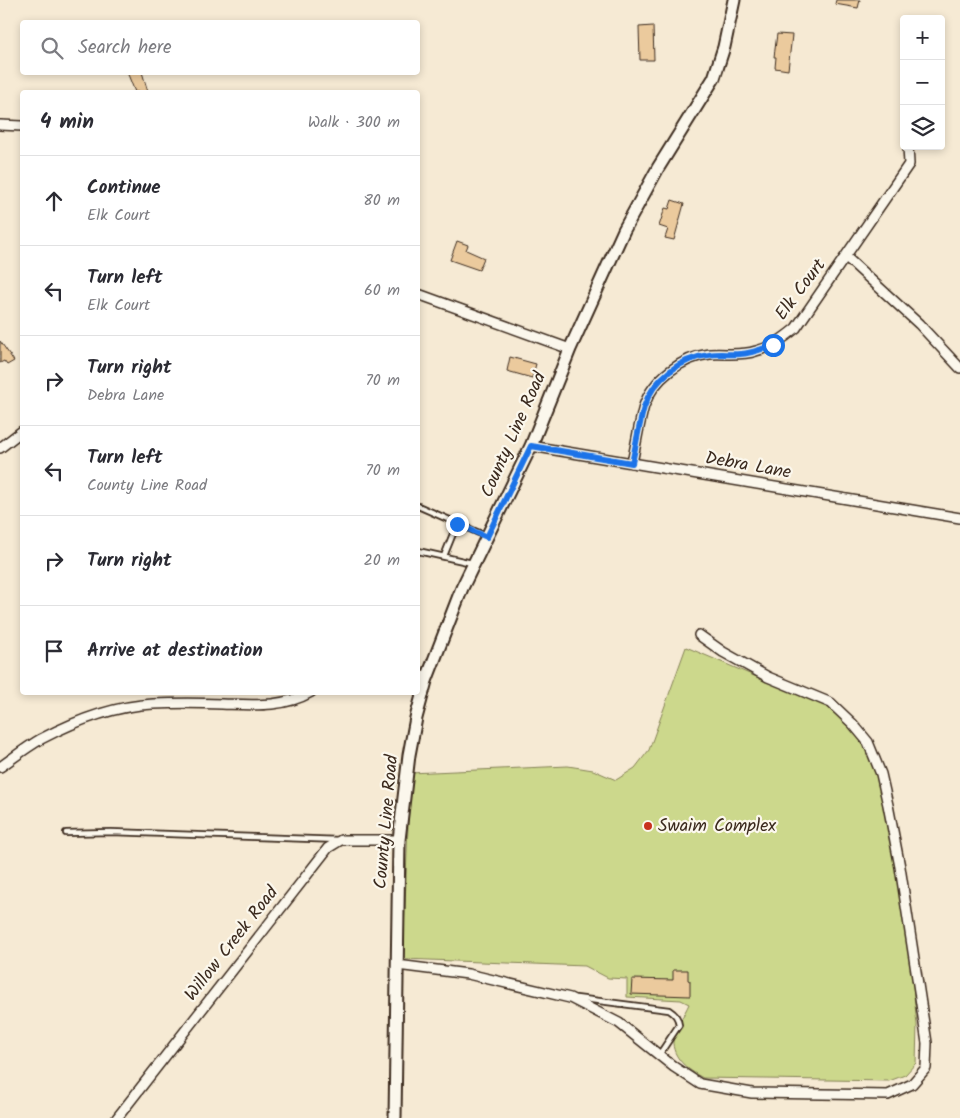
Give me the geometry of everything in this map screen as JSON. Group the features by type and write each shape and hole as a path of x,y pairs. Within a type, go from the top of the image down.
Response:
{"street":[{"name":"County Line Road","path":"420,693 423,675 462,588 531,446 570,349 624,230 658,168 714,78 734,10 734,0"},
{"path":"0,125 20,126"},
{"name":"Elk Court","path":"632,463 644,406 651,391 665,375 679,365 696,357 711,354 742,354 757,351 784,338 796,328 909,164 908,150"},
{"path":"846,257 919,324 960,368"},
{"path":"420,295 570,349"},
{"path":"0,448 20,432"},
{"name":"Debra Lane","path":"531,446 960,518"},
{"path":"397,965 468,974 570,998 619,1024 700,1084 752,1093 888,1095 912,1084 926,1068 927,1043 900,867 881,774 868,742 853,724 831,703 768,677 699,636"},
{"path":"0,767 40,740 84,719 125,708 161,704 267,705 283,703 303,695"},
{"name":"County Line Road","path":"396,1118 399,840 409,755 420,695"},
{"path":"341,840 399,840"},
{"name":"Willow Creek Road","path":"117,1118 313,866 328,848 341,840"}],"lane":[{"path":"420,507 487,537"},
{"path":"444,556 457,524"},
{"path":"420,551 474,564"},
{"path":"66,833 111,832 341,840"},
{"path":"570,998 669,1010 678,1019 679,1025 659,1055"}],"green space":[{"name":"Swaim Complex","path":"686,647 832,709 860,735 879,776 908,935 917,1025 916,1063 905,1075 889,1081 703,1078 682,1063 673,1046 675,1032 689,1004 681,1000 627,997 627,979 608,978 585,966 403,959 410,773 568,766 593,770 616,780 635,768 649,750"}],"building":[{"path":"836,0 860,0 858,8 835,4"},
{"path":"653,26 654,60 640,60 639,27"},
{"path":"777,34 792,35 788,70 775,68 776,57 774,57"},
{"path":"128,75 143,75 147,90 134,90"},
{"path":"672,200 684,204 674,240 665,238 668,229 659,226 665,208 669,209"},
{"path":"457,241 468,245 466,250 484,258 479,270 450,260"},
{"path":"0,341 14,361 7,365 4,361 0,363"},
{"path":"510,357 536,364 532,378 507,371"},
{"path":"673,970 688,970 690,996 631,994 632,979 673,980"}],"place":[{"name":"Swaim Complex","path":"648,826"}],"route":[{"path":"457,524 487,537 531,446 632,463 644,406 651,391 665,375 679,365 696,357 711,354 742,354 773,345"}]}
